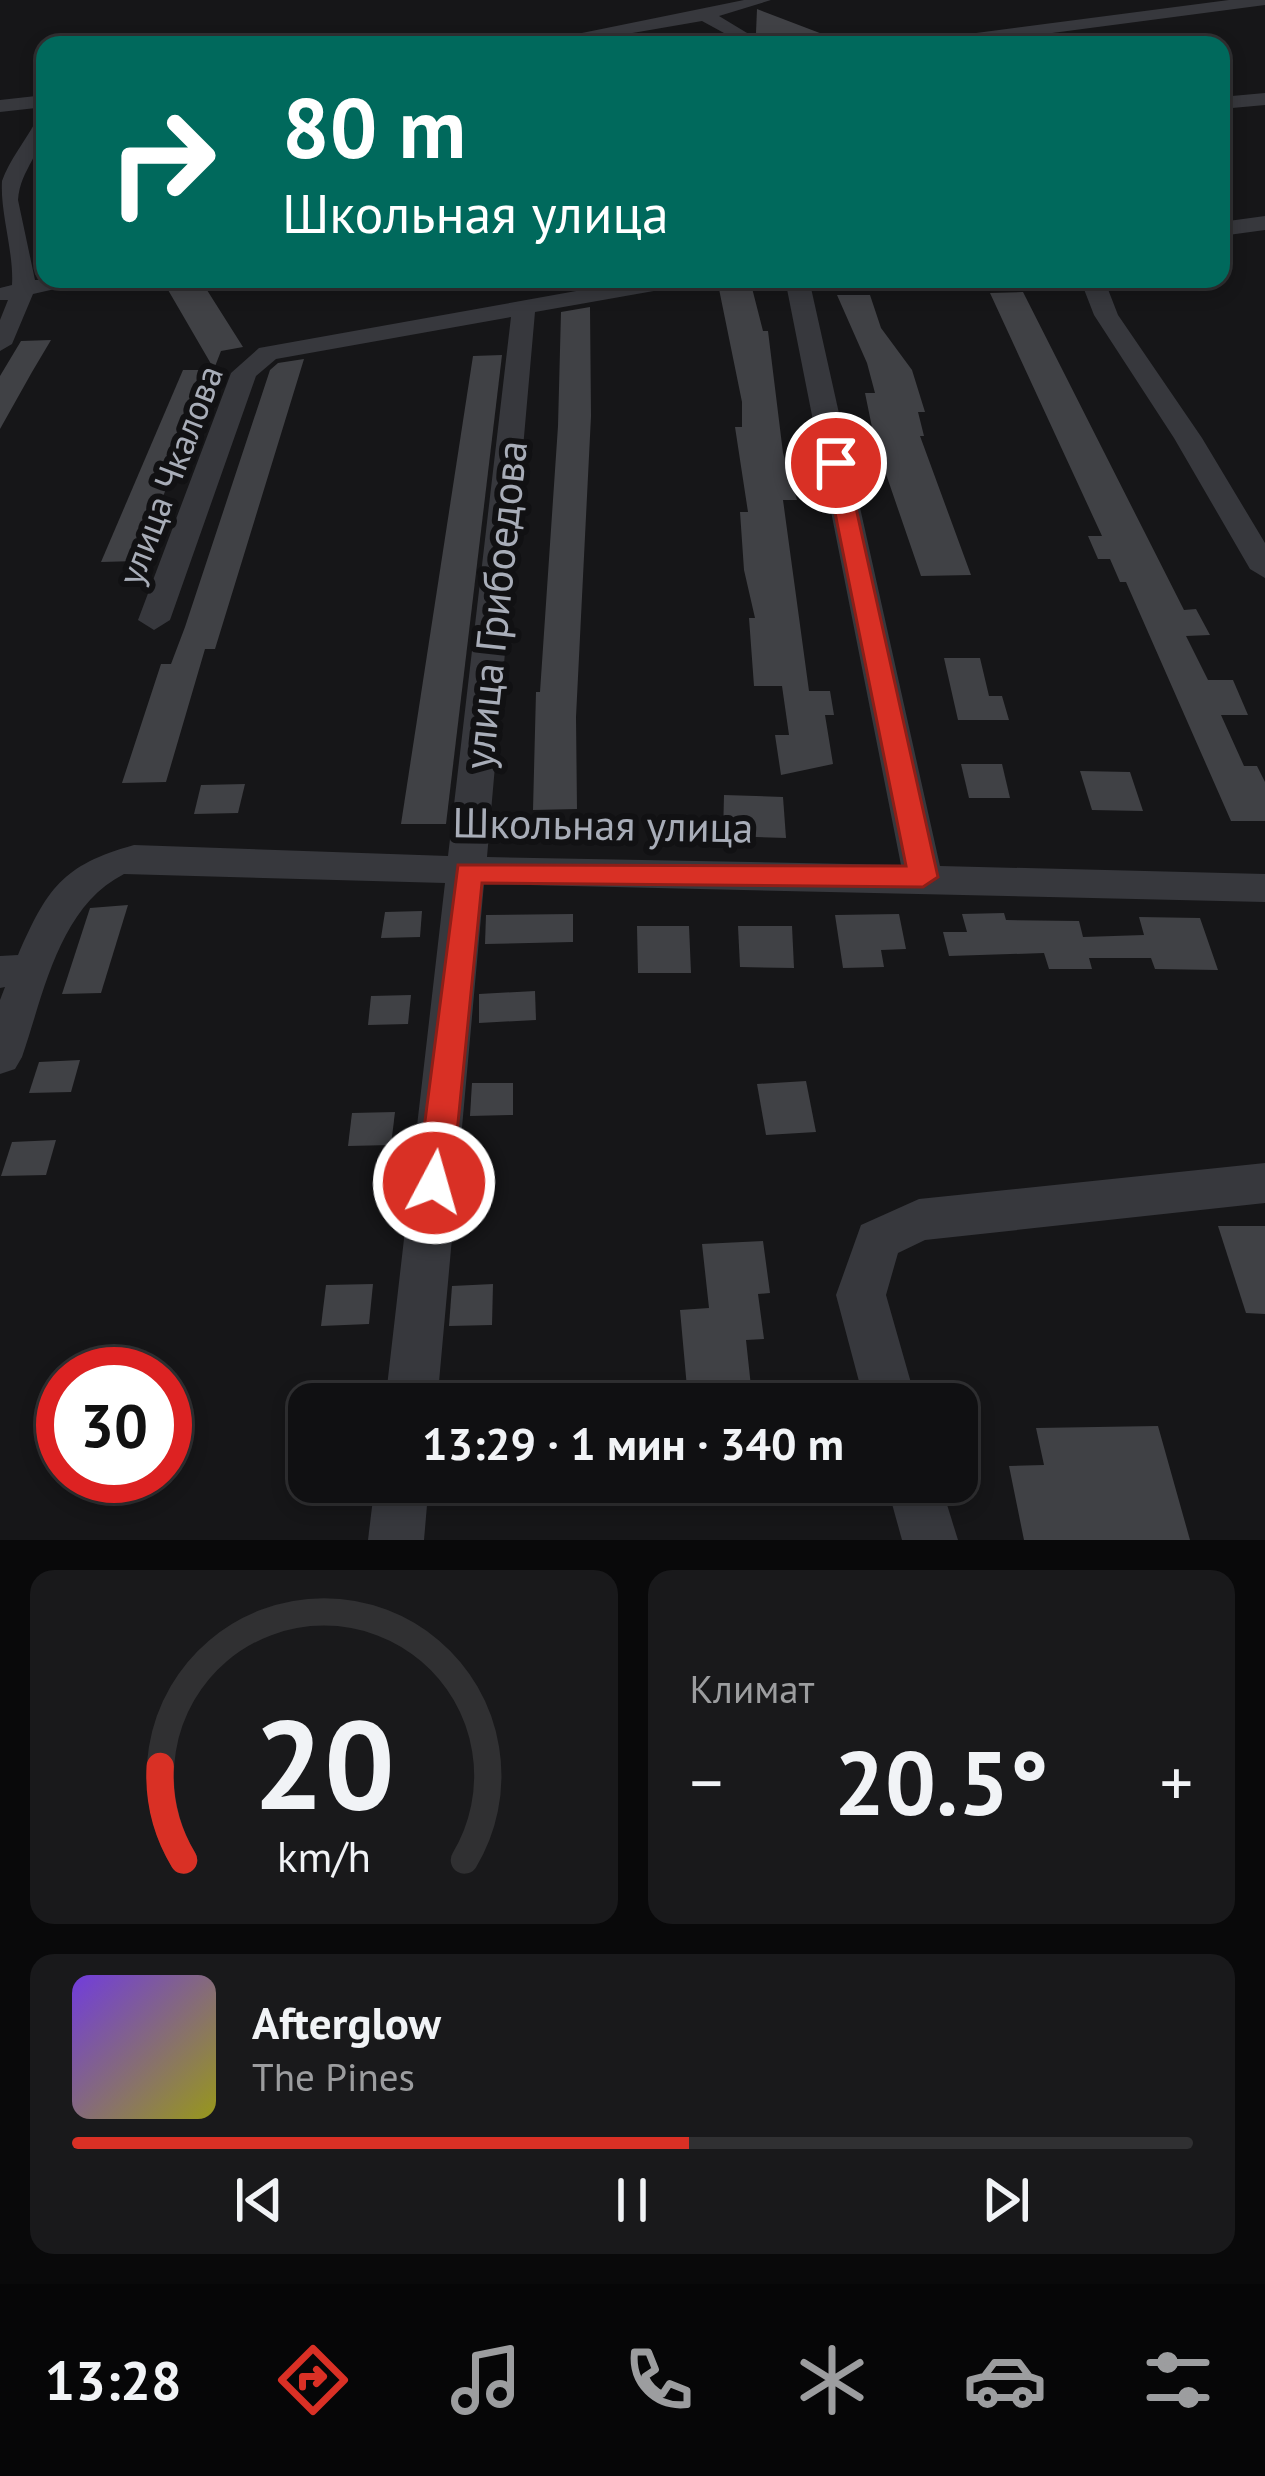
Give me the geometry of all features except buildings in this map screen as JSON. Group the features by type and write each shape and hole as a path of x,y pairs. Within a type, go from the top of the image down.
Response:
{"street":[{"path":"584,36 763,0"},
{"path":"991,36 1265,0"},
{"path":"704,15 742,36"},
{"path":"1230,103 1265,99"},
{"path":"0,106 36,102"},
{"path":"0,344 19,311 12,292 28,277 10,194 36,141"},
{"path":"1230,228 1265,223"},
{"name":"улица Чкалова","path":"154,620 244,373 252,363 268,353 631,288"},
{"path":"799,288 923,877"},
{"path":"1096,288 1106,315 1188,438 1265,569"},
{"name":"улица Грибоедова","path":"413,1383 524,307"},
{"name":"Школьная улица","path":"0,1058 16,971 71,887 110,863 134,858 468,872 923,877 1265,888"},
{"path":"885,1383 861,1295 878,1240 919,1220 1265,1183"},
{"path":"396,1540 400,1503"},
{"path":"919,1503 929,1540"}],"route":[{"path":"434,1183 468,872 923,877 836,463"}]}
